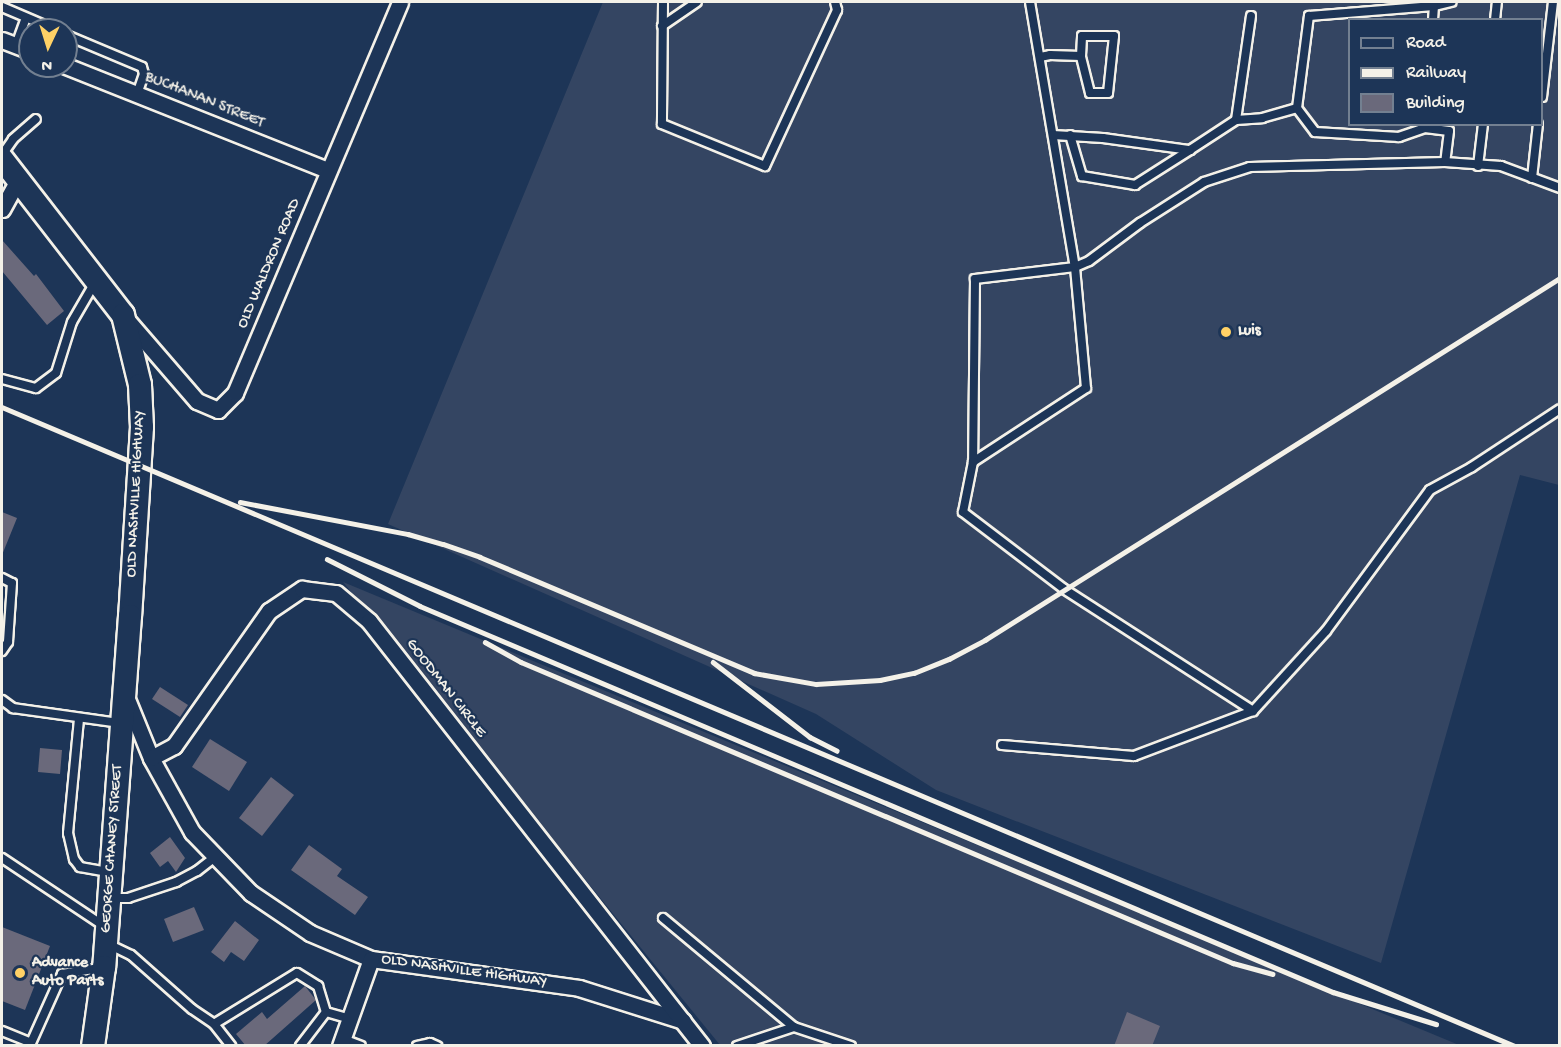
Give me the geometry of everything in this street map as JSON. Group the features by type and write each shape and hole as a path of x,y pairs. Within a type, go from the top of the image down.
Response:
{"main road":[{"name":"OLD NASHVILLE HIGHWAY","path":"2,157 123,315 140,385 142,427 121,723"},
{"name":"GEORGE CHANEY STREET","path":"93,1046 107,936 121,723"}],"street":[{"name":"OLD WALDRON ROAD","path":"123,315 198,401 218,410 235,393 400,2"},
{"name":"BUCHANAN STREET","path":"78,71 328,170"},
{"path":"2,209 18,180"},
{"name":"GOODMAN CIRCLE","path":"151,758 174,746 269,611 302,589 336,593 369,621 683,1021"},
{"name":"OLD NASHVILLE HIGHWAY","path":"124,692 151,758 192,832 252,892 310,933 371,959 579,988 683,1021"},
{"path":"341,1042 371,959"},
{"path":"683,1021 702,1046"}],"lane":[{"path":"663,2 662,124 765,166 837,10 835,2"},
{"path":"662,26 697,2"},
{"path":"973,462 1086,388 1075,267 1030,2"},
{"path":"1445,162 1449,131 1426,126 1399,137 1315,132 1297,108 1309,16 1434,6 1452,2"},
{"path":"1495,18 1497,2"},
{"path":"1543,88 1553,2"},
{"path":"1433,18 1434,6"},
{"path":"2,7 26,18"},
{"path":"1236,120 1251,16"},
{"path":"1082,36 1114,36 1108,93 1090,93 1081,56 1082,36"},
{"path":"78,39 142,68 144,74 137,94"},
{"path":"1040,57 1050,54 1081,56"},
{"path":"1070,135 1082,176 1135,185 1236,120 1263,118 1297,108"},
{"path":"2,157 13,139 36,119"},
{"path":"1478,166 1483,126"},
{"path":"1532,178 1538,126"},
{"path":"1053,135 1070,135 1190,150"},
{"path":"1253,711 1064,589 963,512 973,462 975,279 1075,267 1089,261 1140,223 1204,182 1250,167 1445,162 1501,166 1560,188"},
{"path":"2,379 36,388 56,373 72,322 96,280"},
{"path":"1002,745 1134,756 1253,711 1326,631 1430,490 1472,467 1560,409"},
{"path":"2,578 12,583 8,642 2,651"},
{"path":"2,700 14,708 79,719 121,723"},
{"path":"79,719 68,832 74,859 80,867 111,872"},
{"path":"110,897 128,898 154,890 197,871 216,856"},
{"path":"2,858 131,955 192,1009 214,1024 231,1046"},
{"path":"663,918 794,1028 851,1046"},
{"path":"2,1031 31,1043 62,974 104,967"},
{"path":"214,1024 297,973 318,986 326,1012"},
{"path":"326,1012 350,1019"},
{"path":"300,1046 326,1012"},
{"path":"737,1046 794,1028"},
{"path":"341,1042 361,1046"},
{"path":"417,1046 430,1043 437,1046"}],"shaded area":[{"path":"603,2 1559,2 1559,485 1520,475 1381,963 936,790 816,714 388,524"},
{"path":"343,582 1459,1045 720,1045"}],"building":[{"path":"2,240 34,276 36,274 64,311 47,325 2,271"},
{"path":"2,512 17,518 2,555"},
{"path":"160,687 188,705 180,717 152,699"},
{"path":"210,739 247,762 229,791 192,767"},
{"path":"40,748 62,750 60,774 38,772"},
{"path":"271,777 294,795 262,836 239,818"},
{"path":"170,837 185,858 176,872 168,861 160,867 150,853"},
{"path":"309,845 342,869 337,876 368,897 355,915 291,870"},
{"path":"194,907 204,930 173,942 164,919"},
{"path":"235,921 259,940 244,961 231,952 224,962 211,952"},
{"name":"Advance Auto Parts","path":"2,927 50,946 25,1010 2,1001"},
{"path":"305,986 316,1000 264,1046 246,1046 236,1034 262,1012 267,1019"},
{"path":"1127,1012 1160,1026 1152,1046 1114,1046"}],"railway":[{"path":"240,502 408,534 443,544 480,557 754,673 816,684 880,680 914,673 949,659 985,640 1560,278"},
{"path":"2,407 1515,1046"},
{"path":"327,559 420,606 1333,992 1436,1024"},
{"path":"485,642 521,662 1233,963 1273,974"},
{"path":"713,662 810,737 837,751"}],"place":[{"name":"Luis","path":"1226,332"},
{"name":"Advance Auto Parts","path":"20,973"}]}
